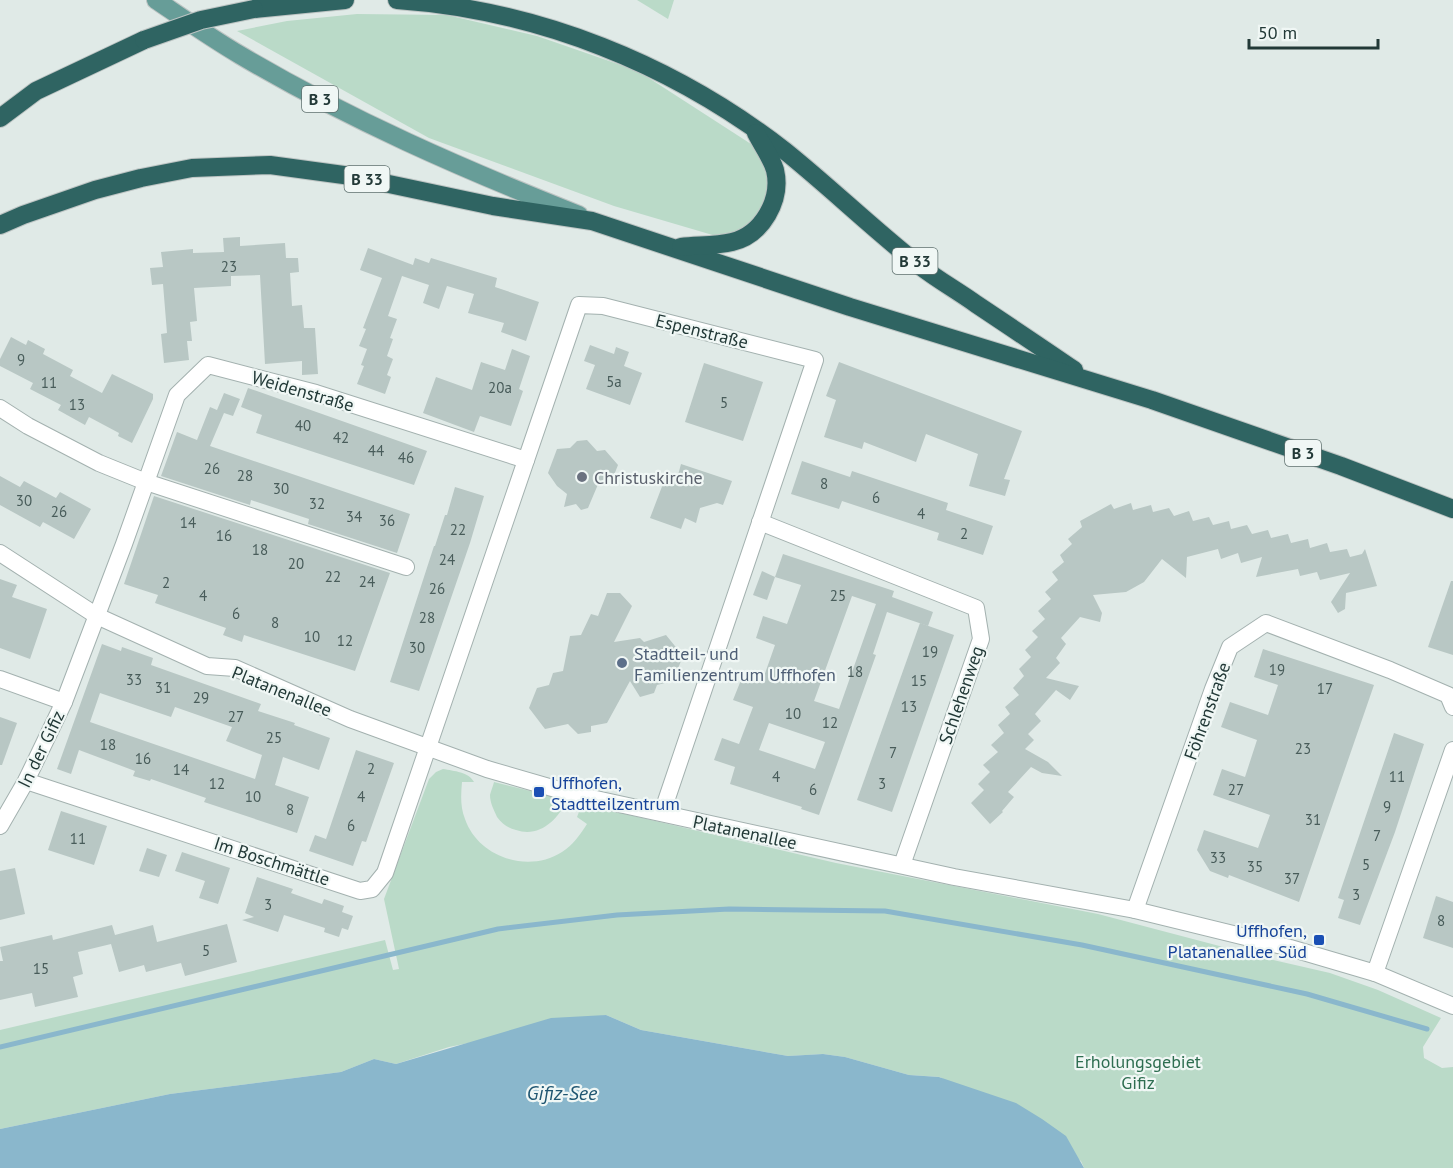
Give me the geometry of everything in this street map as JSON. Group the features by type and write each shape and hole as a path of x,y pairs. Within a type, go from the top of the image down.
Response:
{"highway":[{"path":"0,118 36,91 144,40 201,20 254,9 345,0"},
{"name":"B 33","path":"397,0 427,2 496,14 565,32 635,59 701,95 753,128 816,176 921,267 1088,380"},
{"path":"673,248 733,242 751,234 765,219 777,185 774,168 753,128"},
{"name":"B 33","path":"0,225 23,214 94,190 141,178 192,168 270,165 351,176 493,206 592,221"},
{"name":"B 3","path":"592,221 850,308 1088,380 1341,466 1453,509"}],"main road":[{"name":"B 3","path":"156,0 239,55 353,117 492,181 592,221"}],"street":[{"name":"Espenstraße","path":"428,747 579,305 603,306 815,360 662,813"},
{"name":"Weidenstraße","path":"97,616 177,395 208,365 316,393 526,460"},
{"path":"0,408 28,426 99,464 146,482 405,567"},
{"name":"Schlehenweg","path":"760,522 976,608 981,639 902,865"},
{"name":"Platanenallee","path":"0,553 97,616 207,666 235,668 350,719 487,769 573,794 954,877 1135,910 1290,948 1375,973 1453,1006"},
{"name":"In der Gifiz","path":"0,826 26,781 64,702 97,616"},
{"name":"Föhrenstraße","path":"1135,910 1230,647 1266,622 1448,695 1453,706"},
{"name":"In der Gifiz","path":"0,679 64,702"},
{"name":"Im Boschmättle","path":"26,781 360,891 372,889 385,873 428,747"},
{"path":"1375,973 1453,750"}],"green space":[{"path":"637,0 674,0 668,19"},
{"path":"357,14 447,15 537,36 638,71 751,144 768,167 770,190 762,214 744,231 716,236 614,206 429,138 237,31 287,21"},
{"name":"Erholungsgebiet Gifiz","path":"443,769 461,772 472,779 474,782 462,782 461,796 465,819 481,843 492,852 506,858 534,861 562,852 576,840 587,824 577,817 582,804 836,863 1098,914 1330,973 1378,990 1441,1018 1423,1047 1424,1058 1442,1068 1453,1067 1453,1168 1084,1168 1081,1161 940,1077 909,1075 845,1057 823,1054 788,1056 641,1030 606,1015 449,1047 396,1064 374,1059 341,1072 170,1094 0,1129 0,1030 385,940 393,970 399,969 384,899 429,779"},
{"path":"494,782 567,800 547,826 532,832 524,832 510,828 497,817 490,798"}],"water":[{"name":"Gifiz-See","path":"606,1015 641,1030 788,1056 823,1054 845,1057 909,1075 939,1077 1016,1103 1042,1119 1066,1136 1084,1168 0,1168 0,1129 170,1094 341,1072 374,1059 396,1064 551,1018"}],"building":[{"path":"240,237 240,246 285,243 286,258 298,258 299,272 290,273 292,306 302,305 304,328 315,328 318,374 302,375 302,361 265,364 260,275 231,276 231,286 194,288 197,321 190,322 192,341 187,341 189,360 164,363 161,334 167,333 163,284 152,285 150,268 163,267 161,252 193,249 193,253 224,252 223,238"},
{"path":"368,248 413,265 415,258 429,263 431,258 497,278 495,287 539,302 526,341 501,332 504,323 468,313 474,294 447,286 439,309 423,303 429,285 402,276 388,316 397,319 390,338 393,339 387,356 393,359 387,375 391,377 385,394 357,384 367,349 359,346 366,329 363,328 382,278 360,270"},
{"path":"11,337 26,345 28,340 45,349 43,354 73,370 70,376 102,393 112,374 153,394 153,399 132,443 118,436 119,433 89,417 85,425 58,410 61,405 30,389 33,383 0,366 0,359"},
{"path":"590,345 614,354 616,347 629,352 624,366 642,373 630,405 586,389 595,365 584,361"},
{"path":"512,349 530,356 519,389 523,391 511,426 480,416 474,432 423,413 436,377 472,390 481,362 505,370"},
{"path":"839,362 1022,431 1004,479 1010,480 1005,496 969,486 978,454 926,434 916,462 864,442 862,449 824,437 836,400 826,396"},
{"path":"704,363 763,382 743,441 685,422"},
{"path":"248,388 427,451 414,485 256,433 262,415 241,407"},
{"path":"224,393 240,399 233,416 224,413 210,446 410,514 397,553 308,524 309,519 251,500 250,505 161,476 177,432 197,440 210,407 217,410"},
{"name":"Christuskirche","path":"587,440 597,451 605,450 618,465 612,480 599,482 588,508 581,510 576,504 564,507 567,494 557,486 548,473 557,449 570,448 577,441"},
{"path":"802,461 850,477 852,471 948,503 946,510 993,526 983,555 937,540 939,533 842,501 839,509 791,494"},
{"path":"681,464 732,481 723,505 717,503 700,508 696,523 685,518 681,529 650,518 666,476 677,479"},
{"path":"0,476 20,487 24,481 56,498 60,492 91,509 74,539 43,522 40,527 0,505"},
{"path":"455,487 484,496 419,691 390,682"},
{"path":"154,496 390,573 355,671 244,635 242,642 223,635 226,628 155,603 158,595 124,584"},
{"path":"1131,503 1133,510 1151,505 1153,512 1169,508 1174,516 1189,511 1193,521 1209,517 1213,525 1229,521 1231,529 1247,525 1252,534 1268,530 1271,538 1288,534 1291,543 1308,539 1310,548 1327,543 1330,552 1347,549 1350,557 1362,554 1365,549 1377,586 1346,593 1345,609 1338,613 1331,602 1350,573 1320,580 1317,572 1300,576 1298,569 1256,577 1262,557 1241,563 1238,553 1221,559 1218,549 1187,557 1186,578 1162,559 1144,582 1126,592 1093,595 1102,613 1100,622 1080,617 1061,638 1066,644 1056,658 1060,663 1046,678 1079,686 1070,700 1056,690 1035,714 1041,721 1028,734 1034,740 1025,749 1048,762 1062,776 1042,773 1031,767 1008,792 1014,797 990,824 971,803 984,790 978,784 990,772 983,765 998,752 991,745 1004,733 998,725 1010,714 1005,707 1019,695 1013,688 1024,676 1019,669 1031,657 1025,650 1038,637 1032,631 1045,619 1038,611 1051,599 1045,592 1058,580 1052,572 1064,562 1060,555 1072,544 1068,539 1082,527 1080,521 1111,504 1114,509"},
{"path":"783,554 894,591 892,597 933,612 928,626 887,612 873,654 876,655 819,815 801,809 802,807 730,784 735,767 714,760 722,738 739,744 753,707 733,700 743,675 762,682 775,645 756,638 763,616 787,624 801,585 775,577","holes":["852,596 876,604 839,709 814,701","769,723 825,742 815,769 759,750"]},
{"path":"762,571 775,577 767,600 753,595"},
{"path":"0,579 17,585 12,597 47,609 30,659 0,648"},
{"path":"1451,581 1453,581 1453,655 1428,647"},
{"name":"Stadtteil- und Familienzentrum Uffhofen","path":"607,593 620,593 632,606 614,642 640,638 644,642 666,635 683,656 673,681 657,685 654,693 640,697 630,681 607,723 591,726 591,732 578,734 568,724 545,729 529,708 537,688 549,685 553,673 563,671 570,636 581,635 591,614 598,616"},
{"path":"920,623 954,635 892,812 857,800"},
{"path":"102,644 121,651 122,647 153,658 151,665 261,704 258,711 330,738 319,770 283,757 275,785 309,797 297,833 204,802 206,798 151,779 150,781 133,776 135,771 79,750 71,774 57,769","holes":["100,693 171,717 175,707 232,727 226,741 262,755 255,779 90,722"]},
{"path":"1263,649 1374,685 1299,902 1229,875 1228,878 1210,871 1197,850 1204,830 1258,848 1270,815 1213,795 1222,769 1245,777 1257,740 1221,727 1230,702 1268,715 1278,685 1254,677"},
{"path":"0,717 17,723 2,765 0,765"},
{"path":"1394,733 1424,744 1395,832 1360,925 1338,918 1344,900 1338,898"},
{"path":"356,750 394,763 366,842 362,841 353,866 309,851 315,835 326,839"},
{"path":"61,811 107,826 94,865 48,850"},
{"path":"147,848 167,855 159,877 139,871"},
{"path":"182,852 230,868 218,904 199,898 205,881 175,871"},
{"path":"15,868 25,914 0,920 0,871"},
{"path":"257,877 293,889 291,893 322,904 324,899 344,906 342,912 353,916 348,930 342,928 339,937 324,932 325,928 284,915 278,932 242,920 254,917 245,913"},
{"path":"1436,896 1453,902 1453,948 1423,938"},
{"path":"227,924 237,962 185,976 181,963 146,972 144,965 119,972 111,944 78,952 83,974 73,977 78,997 35,1007 32,993 0,1000 0,961 3,961 0,947 52,935 53,940 112,925 115,935 153,925 157,942"}],"waterway":[{"path":"0,1047 498,929 617,915 729,909 885,911 1082,945 1307,994 1427,1029"}],"place":[{"name":"Christuskirche","path":"582,477"},
{"name":"Stadtteil- und Familienzentrum Uffhofen","path":"622,663"},
{"name":"Uffhofen, Stadtteilzentrum","path":"539,792"},
{"name":"Uffhofen, Platanenallee Süd","path":"1319,940"}]}
